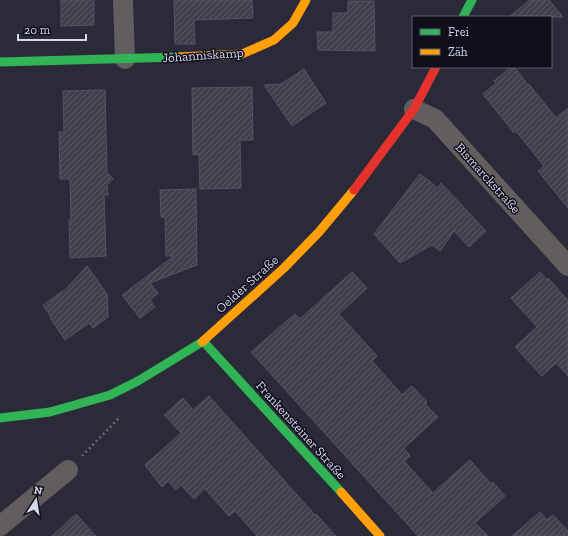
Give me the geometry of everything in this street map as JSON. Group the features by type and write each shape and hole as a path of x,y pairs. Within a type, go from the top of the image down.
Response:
{"street":[{"path":"123,0 125,59"},
{"name":"Johanniskamp","path":"0,62 242,54 274,40 293,23 306,0"},
{"path":"464,16 472,0"},
{"name":"Oelder Straße","path":"0,418 50,412 110,395 138,381 203,341 284,268 319,232 352,193 414,109 435,68"},
{"name":"Bismarckstraße","path":"414,109 435,119 564,254"},
{"name":"Frankensteiner Straße","path":"203,341 380,536"},
{"path":"0,526 68,470"}],"path":[{"path":"68,470 118,418 110,395"}],"building":[{"path":"61,0 94,0 94,25 61,26"},
{"path":"174,0 252,0 253,18 194,20 195,44 175,44"},
{"path":"530,0 549,0 563,17 552,16 510,16"},
{"path":"348,1 374,1 375,51 318,50 317,32 333,32 333,13 348,13"},
{"path":"510,68 515,68 556,118 568,108 568,208 538,171 544,166 516,131 514,133 483,94 496,83 494,81"},
{"path":"304,69 326,103 292,126 264,85 281,84"},
{"path":"252,87 253,140 240,140 241,188 200,189 199,154 193,155 192,88"},
{"path":"105,90 107,172 113,179 107,185 108,195 104,195 106,256 70,258 70,179 60,179 59,132 64,132 63,91"},
{"path":"420,174 438,188 441,183 486,231 469,247 454,231 440,251 432,245 400,263 374,234"},
{"path":"196,189 197,265 150,283 158,293 150,300 155,307 140,318 122,295 174,256 166,256 165,217 161,217 160,190"},
{"path":"87,266 107,294 108,317 93,328 89,323 65,340 43,305 66,289"},
{"path":"352,272 367,288 339,314 377,356 372,361 402,395 412,386 427,402 425,404 438,417 404,448 410,456 404,461 433,493 470,460 491,484 493,482 505,496 475,523 488,536 418,536 251,352 295,314 300,319"},
{"path":"540,272 547,280 548,278 568,300 568,376 556,363 542,376 515,347 537,327 511,298"},
{"path":"209,396 315,515 316,514 336,536 257,536 235,511 229,516 205,489 194,499 181,485 176,490 168,481 162,487 145,465 181,433 164,415 183,398 193,410"},
{"path":"540,512 547,520 553,515 568,531 568,536 512,536"},
{"path":"76,514 96,536 52,536"}],"traffic: fast":[{"path":"464,16 472,0"},
{"path":"0,62 179,57"},
{"path":"203,341 341,492"},
{"path":"0,418 50,412 110,395 138,381 202,342"}],"traffic: slow":[{"path":"179,57 242,54 274,40 293,23 306,0"},
{"path":"202,342 284,268 319,232 354,190"},
{"path":"341,492 380,536"}],"traffic: jam":[{"path":"354,190 414,109 435,68"}]}
